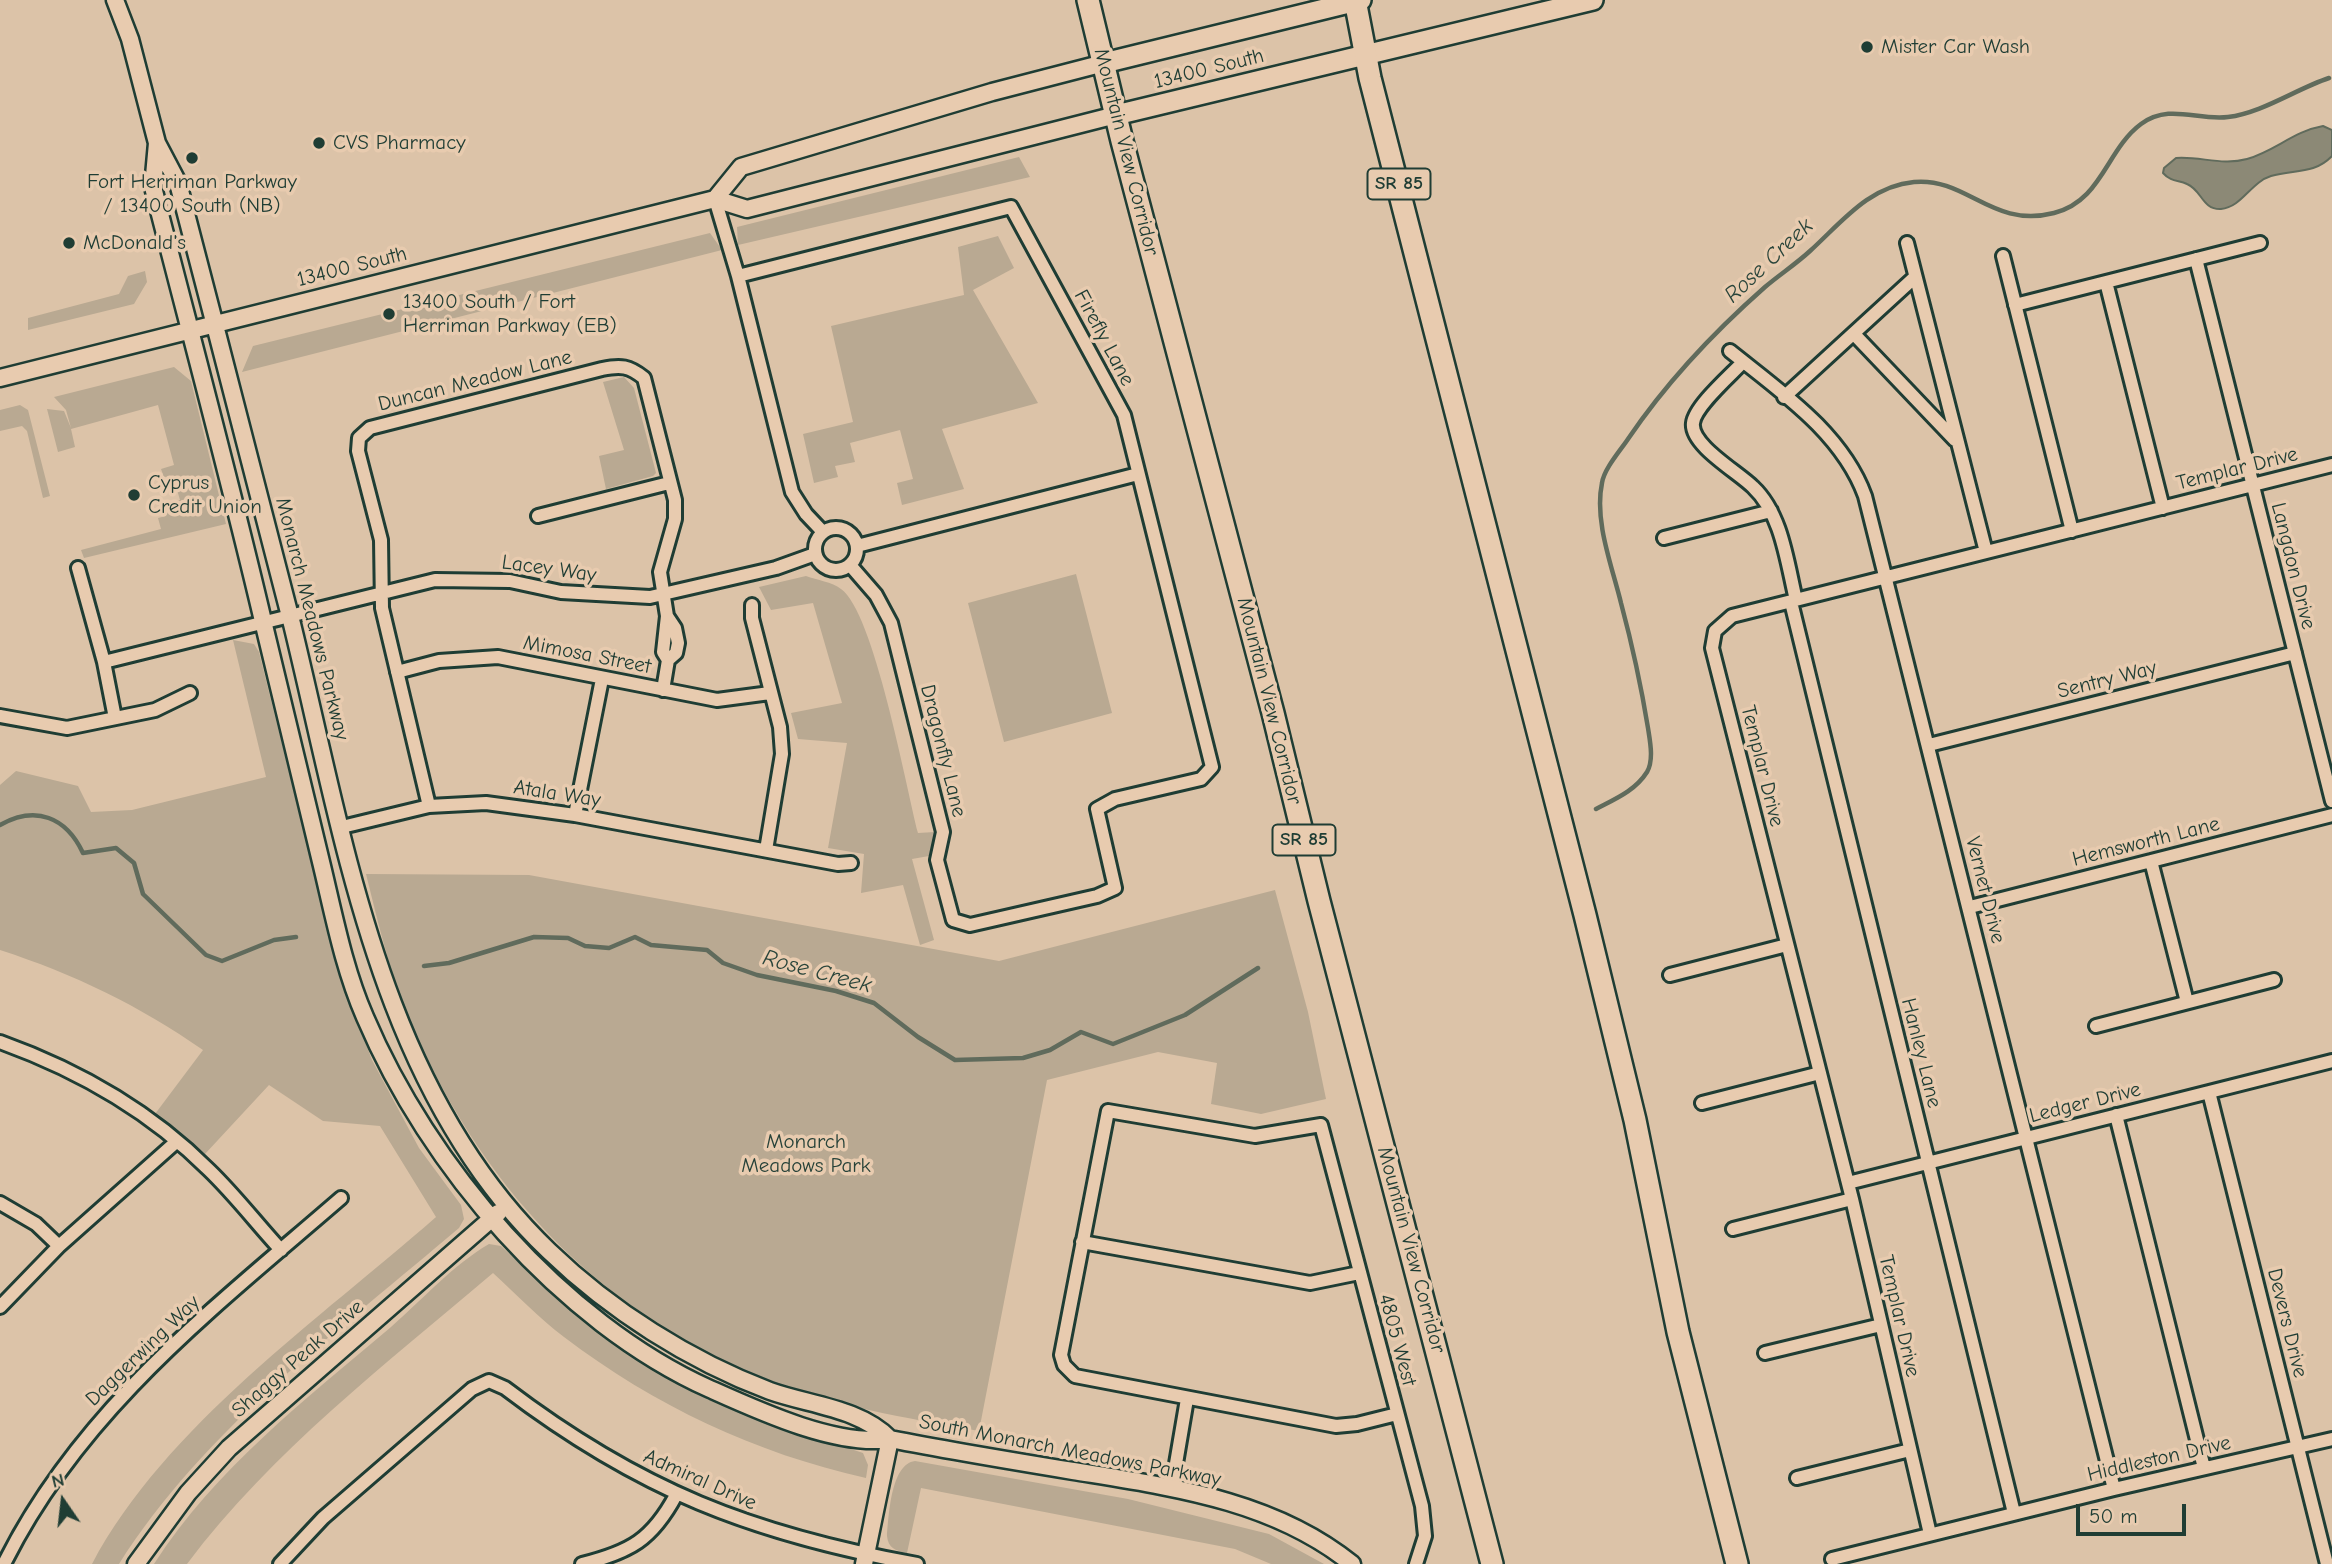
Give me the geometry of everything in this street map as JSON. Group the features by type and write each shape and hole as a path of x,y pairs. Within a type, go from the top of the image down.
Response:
{"highway":[{"name":"Mountain View Corridor","path":"1088,0 1492,1564"},
{"name":"SR 85","path":"1355,0 1366,54 1635,1121 1678,1332 1737,1564"}],"main road":[{"name":"13400 South","path":"1104,63 1360,0"},
{"name":"13400 South","path":"1116,116 1593,0"}],"street":[{"path":"115,0 130,39 157,143"},
{"name":"13400 South","path":"715,199 741,167 992,92 1104,63"},
{"name":"13400 South","path":"0,378 715,199 747,209 1116,116"},
{"name":"Monarch Meadows Parkway","path":"157,143 178,183 214,326 277,620 327,885"},
{"name":"Monarch Meadows Parkway","path":"157,143 153,187 190,331 342,827 356,882"},
{"path":"715,199 738,276 792,492 812,522 823,532"},
{"name":"Firefly Lane","path":"738,276 1011,207 1124,415 1212,767"},
{"path":"1907,243 1986,552"},
{"path":"2015,305 2260,243"},
{"path":"2003,257 2072,531"},
{"name":"Langdon Drive","path":"2196,260 2332,801"},
{"path":"1784,397 1915,277"},
{"path":"2106,282 2163,508"},
{"path":"1854,334 1958,443"},
{"name":"Vernet Drive","path":"1730,351 1835,441 1851,463 1865,496 1970,907 2113,1489"},
{"name":"Hanley Lane","path":"1743,362 1697,412 1693,429 1699,441 1753,486 1771,511 2014,1513"},
{"name":"Duncan Meadow Lane","path":"429,806 380,593 381,540 358,451 359,438 370,428 621,365 634,370 644,379 669,483"},
{"name":"Templar Drive","path":"1930,1534 1852,1199 1712,642 1718,626 1732,616 2332,465"},
{"path":"858,546 1138,474"},
{"path":"538,516 669,483 675,500 675,519 660,572 667,616 663,652 668,660 663,690"},
{"path":"1664,538 1771,511"},
{"path":"830,528 845,529 858,546 850,565 830,569 816,555 816,542 823,532 830,528"},
{"name":"Lacey Way","path":"104,662 435,580 474,578 510,581 561,592 603,596 665,595 776,568 816,555"},
{"name":"Dragonfly Lane","path":"850,565 876,596 891,623 943,832 937,859 953,920 970,925 1097,896 1115,888 1097,809 1115,799 1201,779 1212,767"},
{"path":"78,568 104,662 115,718"},
{"path":"752,605 751,618 779,727 782,754 766,850"},
{"name":"Sentry Way","path":"1929,745 2295,653"},
{"name":"Mimosa Street","path":"397,672 439,661 498,657 717,700 770,693"},
{"path":"575,815 602,679"},
{"path":"0,716 67,728 155,710 190,693"},
{"name":"Atala Way","path":"342,827 429,806 486,803 575,815 838,864 851,863"},
{"name":"Hemsworth Lane","path":"1970,907 2332,815"},
{"path":"2151,861 2187,1002"},
{"name":"South Monarch Meadows Parkway","path":"356,882 384,980 409,1048 451,1127 508,1204 548,1250 591,1288 700,1359 769,1391 874,1423 890,1439"},
{"name":"South Monarch Meadows Parkway","path":"327,885 350,976 384,1058 409,1102 491,1219 578,1305 652,1358 746,1405 820,1430 870,1442 890,1439 1172,1487 1244,1507 1285,1522 1324,1541 1352,1564"},
{"path":"1670,975 1787,945"},
{"path":"2096,1026 2274,980"},
{"path":"0,1042 90,1081 141,1113 209,1170 281,1250"},
{"name":"Ledger Drive","path":"1848,1183 2332,1061"},
{"path":"1702,1103 1820,1073"},
{"name":"Devers Drive","path":"2209,1092 2327,1564"},
{"name":"4805 West","path":"1082,1241 1108,1111 1255,1136 1321,1125 1422,1506 1425,1536 1416,1564"},
{"path":"2116,1115 2204,1468"},
{"path":"0,1307 59,1245 176,1142"},
{"name":"Daggerwing Way","path":"4,1564 38,1504 102,1417 170,1346 341,1198"},
{"path":"1733,1229 1852,1199"},
{"path":"0,1203 36,1224 59,1245"},
{"name":"Shaggy Peak Drive","path":"136,1564 188,1493 229,1448 508,1204"},
{"path":"1359,1273 1310,1283 1082,1241 1061,1355 1064,1365 1075,1376 1336,1426 1359,1424 1397,1414"},
{"path":"1765,1353 1881,1325"},
{"name":"Admiral Drive","path":"284,1559 344,1499 472,1389 489,1381 505,1388 602,1455 676,1495 760,1527 865,1559 917,1564"},
{"path":"1172,1487 1187,1399"},
{"path":"865,1559 890,1439"},
{"name":"Hiddleston Drive","path":"1832,1559 2113,1489 2332,1439"},
{"path":"1797,1478 1910,1450"},
{"path":"582,1564 617,1555 641,1542 661,1522 676,1495"},
{"path":"284,1559 300,1564"}],"green space":[{"path":"1019,157 1030,177 738,245 737,227"},
{"path":"710,233 722,250 242,372 253,346"},
{"path":"998,236 1014,268 973,290 1038,403 942,429 964,489 902,505 897,483 913,479 900,430 850,443 855,462 835,466 838,477 814,483 803,434 853,422 831,326 964,295 958,247"},
{"path":"145,271 147,282 134,304 28,330 28,318 119,294 128,276"},
{"path":"174,367 191,381 226,524 84,558 81,550 161,529 158,518 166,516 170,503 180,500 173,476 164,477 161,469 174,465 158,405 71,429 75,447 58,452 47,409 64,411 71,428 66,410 54,397"},
{"path":"624,377 634,388 656,473 606,489 599,456 624,450 603,382"},
{"path":"20,405 28,410 50,496 43,498 27,431 22,426 0,431 0,410"},
{"path":"1076,574 1112,713 1004,742 968,603"},
{"path":"806,576 841,589 853,604 877,664 918,833 935,832 929,856 912,859 934,940 920,945 903,885 861,893 864,854 828,848 847,743 798,739 791,713 842,703 813,603 771,610 759,587"},
{"path":"233,640 254,644 259,652 340,976 372,1060 419,1148 461,1205 464,1219 459,1228 321,1344 232,1426 191,1469 153,1515 119,1564 92,1564 123,1513 203,1420 295,1335 436,1217 380,1126 323,1121 269,1085 205,1154 155,1114 203,1050 106,992 0,950 0,785 16,771 78,786 91,812 132,810 266,777"},
{"name":"Monarch Meadows Park","path":"366,874 529,875 999,961 1275,890 1308,1012 1326,1099 1261,1114 1211,1104 1217,1063 1158,1052 1047,1080 979,1431 870,1410 816,1397 764,1379 703,1351 647,1317 596,1278 549,1234 507,1186 469,1133 436,1076 395,981"},
{"path":"489,1244 501,1246 568,1308 611,1341 664,1375 744,1414 863,1453 868,1465 866,1478 825,1468 746,1441 670,1405 634,1385 564,1337 493,1273 293,1446 220,1523 187,1564 154,1564 178,1529 233,1466 450,1272"},
{"path":"915,1461 1128,1499 1269,1534 1324,1564 1271,1564 1235,1549 921,1488 907,1553 903,1552 893,1548 888,1540 890,1503 901,1471 907,1464"}],"shaded area":[{"path":"2323,126 2332,130 2332,156 2325,162 2311,169 2264,179 2228,207 2221,209 2210,206 2192,187 2163,173 2164,168 2176,158 2238,161"}],"waterway":[{"name":"Rose Creek","path":"1596,809 1637,784 1647,772 1651,756 1636,665 1602,528 1600,498 1603,478 1658,398 1727,322 1845,218 1869,198 1883,191 1914,182 1933,183 1950,187 1996,209 2013,214 2032,216 2054,213 2083,198 2129,135 2152,118 2173,114 2217,118 2241,115 2329,78"},
{"name":"Rose Creek","path":"0,825 26,816 49,818 68,831 83,853 116,848 134,863 143,894 206,955 222,961 274,940 296,937"},
{"name":"Rose Creek","path":"424,966 449,963 534,937 568,938 585,946 609,948 635,937 651,945 707,950 723,963 757,975 836,991 874,1003 918,1037 955,1060 1023,1058 1050,1050 1081,1032 1113,1044 1185,1015 1258,968"}],"place":[{"name":"Mister Car Wash","path":"1867,47"},
{"name":"CVS Pharmacy","path":"319,143"},
{"name":"Fort Herriman Parkway / 13400 South (NB)","path":"192,158"},
{"name":"McDonald's","path":"69,243"},
{"name":"13400 South / Fort Herriman Parkway (EB)","path":"389,314"},
{"name":"Cyprus Credit Union","path":"134,495"}]}
